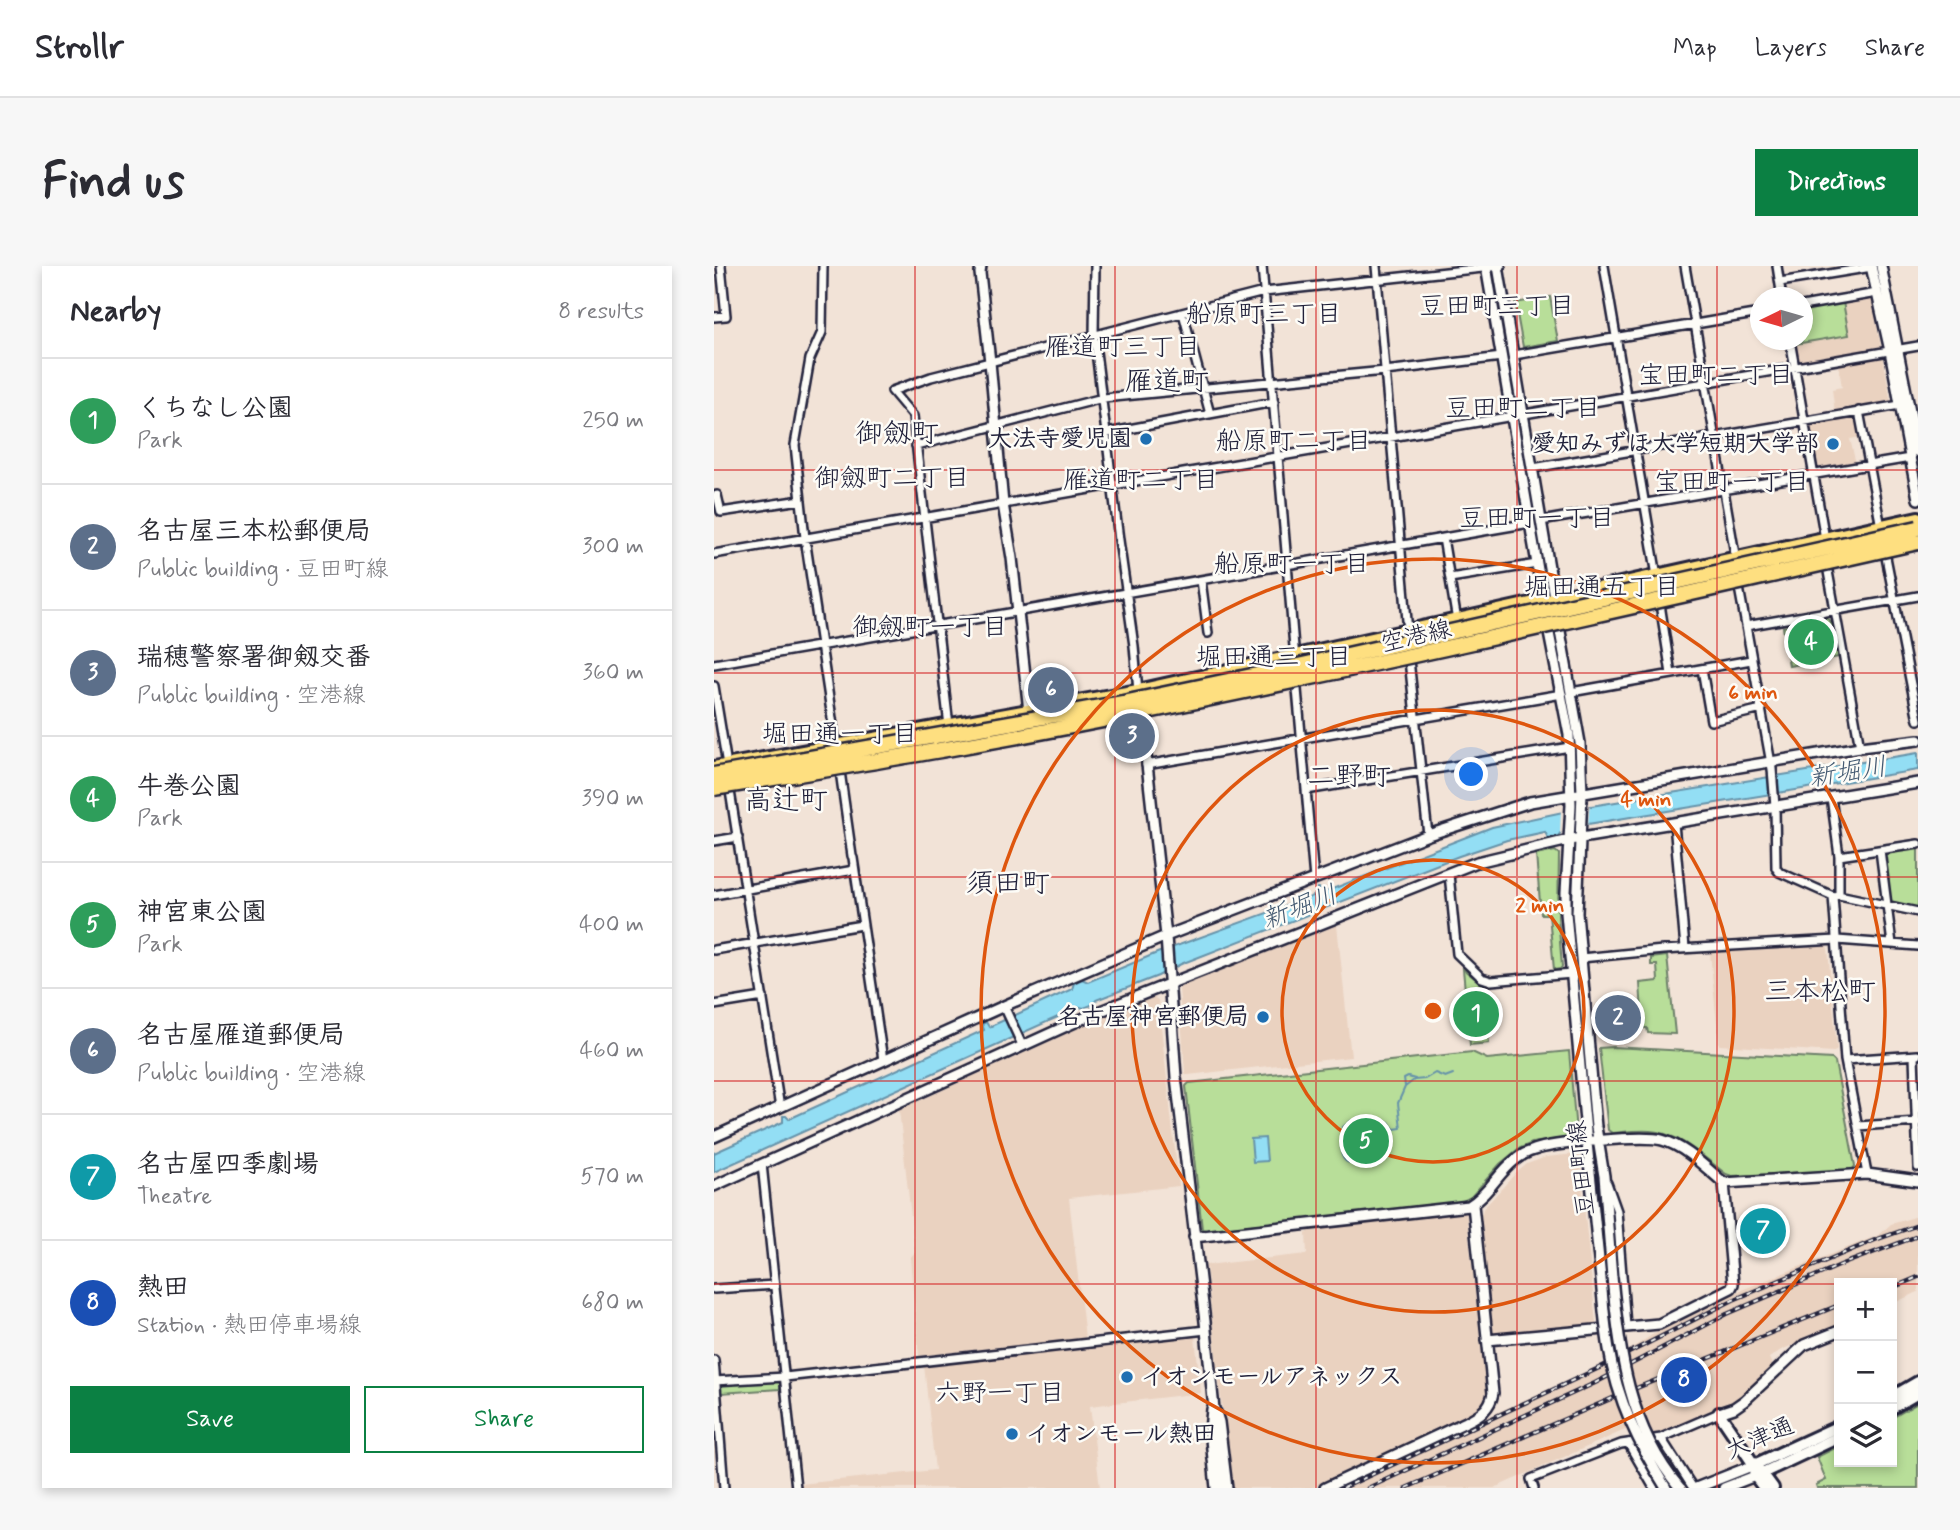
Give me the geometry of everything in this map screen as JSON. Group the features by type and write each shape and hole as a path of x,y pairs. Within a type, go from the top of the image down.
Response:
{"highway":[{"path":"714,775 1056,716 1271,672 1918,528"},
{"path":"714,788 1126,716 1918,544"},
{"path":"1457,640 1591,606 1779,566 1891,551"},
{"path":"780,769 1060,720 1217,688 1271,672"}],"main road":[{"name":"空港線","path":"720,766 1138,691 1918,518"},
{"name":"空港線","path":"714,794 1142,719 1918,544"},
{"path":"1897,1393 1918,1382"},
{"path":"1897,1405 1918,1393"},
{"path":"1719,1413 1757,1471 1773,1488"},
{"name":"大津通","path":"1757,1471 1834,1429"},
{"name":"大津通","path":"1757,1471 1834,1439"},
{"path":"1757,1471 1764,1488"}],"street":[{"path":"714,317 726,316 721,266"},
{"path":"823,266 822,332 810,359 795,445 805,538 836,745"},
{"path":"981,266 1003,504 1028,711"},
{"path":"1095,266 1094,335 1167,939 1176,1077 1222,1488"},
{"path":"1262,266 1314,879"},
{"path":"1376,266 1408,632"},
{"path":"949,726 913,416 892,391 931,377 1264,292 1500,266 1542,521 1549,600 1567,693 1580,743 1582,798 1575,835"},
{"path":"1604,266 1657,576"},
{"path":"1685,266 1751,660 1772,765 1776,868 1779,872 1836,896 1918,912"},
{"path":"1777,266 1781,287"},
{"path":"1780,282 1872,266 1877,293 1909,403 1918,499"},
{"path":"1881,266 1894,350"},
{"path":"1486,267 1537,564 1549,600"},
{"path":"1813,304 1877,293"},
{"path":"1184,313 1210,414"},
{"path":"1514,355 1750,315"},
{"path":"714,554 1918,346"},
{"path":"1791,350 1825,539"},
{"path":"916,446 1103,398 1502,357"},
{"path":"1107,433 1273,402"},
{"path":"1533,468 1909,403"},
{"path":"1859,411 1881,527"},
{"path":"1542,521 1914,455"},
{"path":"714,496 717,495 721,512 801,500"},
{"path":"714,664 1530,523"},
{"path":"1443,538 1457,621"},
{"path":"1891,551 1895,599 1915,684 1918,720"},
{"path":"1450,578 1537,564"},
{"path":"1827,566 1860,747"},
{"path":"1200,580 1208,633"},
{"path":"1746,626 1918,596"},
{"path":"1660,604 1671,674"},
{"path":"1409,660 1428,835"},
{"path":"1146,765 1751,660"},
{"path":"1702,669 1711,721 1762,709"},
{"path":"714,686 720,766"},
{"path":"1567,693 1575,835"},
{"path":"714,1137 883,1060 1167,939 1428,835 1503,810 1530,802 1571,800 1860,747 1918,740"},
{"path":"1306,790 1570,747"},
{"path":"840,771 883,1060"},
{"path":"714,1186 1020,1042 1093,1014 1169,980 1477,863 1575,835 1674,823 1775,801 1831,797 1918,783"},
{"path":"730,791 780,1108"},
{"path":"1831,797 1839,856 1837,940 1845,1060 1867,1174"},
{"path":"1674,823 1685,948"},
{"name":"豆田町線","path":"1575,835 1577,913 1619,1348 1632,1398 1648,1437 1680,1488"},
{"name":"豆田町線","path":"1575,835 1566,892 1587,1143 1609,1349 1620,1396 1638,1440 1666,1488"},
{"path":"714,841 738,837"},
{"path":"1839,856 1918,844"},
{"path":"1880,850 1892,944"},
{"path":"714,895 854,870"},
{"path":"1449,874 1457,954 1482,978 1491,981 1572,974"},
{"path":"714,950 862,925"},
{"path":"1581,958 1685,948 1837,940 1918,946"},
{"path":"714,1005 763,997"},
{"path":"1006,1009 1020,1042"},
{"path":"1845,1060 1916,1056 1918,1167"},
{"path":"1858,1126 1917,1122"},
{"path":"1194,1237 1472,1205 1516,1159 1533,1150 1642,1138 1661,1140 1680,1148 1724,1183 1867,1174 1918,1181"},
{"path":"762,1164 796,1488"},
{"path":"1604,1176 1617,1211 1626,1326"},
{"path":"1487,1340 1659,1324 1731,1289 1733,1284 1724,1183"},
{"path":"1325,1488 1466,1422 1486,1411 1490,1405 1493,1392 1472,1205"},
{"path":"714,1289 775,1285"},
{"path":"715,1381 785,1377 1206,1330"},
{"path":"1534,1488 1531,1479 1621,1444 1661,1438 1734,1408 1804,1345 1834,1333"},
{"path":"714,1360 724,1488"},
{"path":"1212,1402 1209,1430 1215,1488"},
{"path":"1212,1402 1220,1422 1228,1488"},
{"path":"1661,1438 1695,1488"},
{"path":"1628,1443 1654,1488"},
{"name":"大津通","path":"1695,1488 1757,1471"},
{"name":"大津通","path":"1724,1488 1757,1471"}],"shaded area":[{"path":"1871,296 1881,347 1797,362 1795,350 1813,350 1813,305"},
{"path":"1883,356 1891,403 1835,413 1832,389 1842,387 1838,363"},
{"path":"1857,415 1861,437 1850,439 1856,464 1818,470 1815,468 1807,423"},
{"path":"1337,925 1351,1057 1188,1075 1185,1073 1179,989 1181,986"},
{"path":"1826,946 1837,1049 1834,1052 1719,1045 1710,953"},
{"path":"1153,997 1158,1000 1179,1186 1069,1198 1085,1338 919,1356 910,1258 915,1252 899,1110 1096,1020"},
{"path":"1575,1154 1579,1157 1596,1323 1497,1334 1493,1331 1481,1215 1483,1209 1527,1164 1546,1157"},
{"path":"1466,1211 1486,1390 1485,1400 1480,1408 1312,1488 1231,1488 1206,1265 1307,1254 1308,1228"},
{"path":"1918,1216 1918,1292 1897,1302 1897,1278 1834,1278 1834,1328 1781,1350 1769,1358 1774,1369 1738,1402 1657,1436 1643,1422 1494,1488 1334,1488 1620,1356 1661,1329 1739,1291 1879,1235 1891,1224"},
{"name":"イオンモール熱田","path":"1193,1336 1201,1393 1090,1406 1100,1488 800,1488 800,1484 935,1470 924,1365"}],"green space":[{"path":"1550,297 1558,341 1523,347 1515,303"},
{"path":"1843,302 1849,335 1813,341 1813,307"},
{"path":"1828,618 1833,625 1839,657 1789,666 1783,627"},
{"path":"1918,847 1918,909 1891,903 1884,854"},
{"path":"1555,851 1559,854 1558,917 1562,967 1554,970 1549,914 1541,914 1536,855"},
{"path":"1667,956 1675,1034 1648,1033 1647,1028 1643,1028 1640,983 1658,981 1657,965 1651,965 1651,958"},
{"path":"1463,969 1483,985 1489,1043 1470,1045"},
{"path":"1599,1048 1832,1059 1835,1062 1855,1166 1852,1170 1732,1176 1671,1136 1650,1131 1612,1133 1608,1130"},
{"path":"1569,1051 1576,1132 1573,1137 1532,1143 1518,1149 1500,1164 1471,1197 1461,1202 1202,1229 1186,1086 1189,1083 1472,1052 1487,1059"},
{"path":"780,1383 780,1389 721,1393 723,1384"},
{"path":"1918,1403 1918,1488 1817,1488 1816,1485 1826,1480 1817,1457 1834,1448 1834,1467 1897,1467 1897,1415"}],"water":[{"name":"新堀川","path":"1918,753 1918,770 1588,824 1548,838 1545,832 1507,840 1459,856 1181,964 1096,1000 1094,1004 1080,1007 714,1172 714,1153 783,1122 783,1116 789,1119 984,1030 982,1024 986,1022 989,1027 1072,989 1074,983 1082,979 1088,982 1157,953 1319,894 1317,888 1322,893 1492,827 1591,806"},
{"path":"1351,1121 1358,1121 1361,1129 1369,1132 1357,1135 1362,1154 1349,1163 1341,1149 1343,1127"},
{"path":"1265,1138 1267,1161 1253,1162 1251,1139"}],"pier":[{"path":"1590,802 1588,827 1560,833 1561,808"}],"waterway":[{"path":"1369,1132 1384,1121 1389,1122 1394,1129 1401,1128 1398,1103 1405,1087 1414,1080 1425,1079 1435,1073 1445,1077 1453,1074"},
{"path":"1405,1086 1404,1079 1415,1079"}],"railway":[{"path":"1343,1488 1599,1368 1733,1300 1875,1240 1918,1225"},
{"path":"1368,1488 1595,1383 1727,1314 1843,1264 1915,1237"},
{"path":"1897,1286 1918,1277"},
{"path":"1406,1488 1622,1394 1834,1307"}],"place":[{"name":"大法寺愛児園","path":"1146,439"},
{"name":"愛知みずほ大学短期大学部","path":"1833,444"},
{"name":"牛巻公園","path":"1811,642"},
{"name":"名古屋雁道郵便局","path":"1051,690"},
{"name":"瑞穂警察署御剱交番","path":"1132,736"},
{"name":"くちなし公園","path":"1476,1014"},
{"name":"名古屋神宮郵便局","path":"1263,1017"},
{"name":"名古屋三本松郵便局","path":"1618,1018"},
{"name":"神宮東公園","path":"1366,1141"},
{"name":"名古屋四季劇場","path":"1763,1231"},
{"name":"イオンモールアネックス","path":"1127,1377"},
{"name":"熱田","path":"1684,1380"},
{"name":"イオンモール熱田","path":"1012,1434"}],"district":[{"name":"豆田町三丁目","path":"1497,307"},
{"name":"船原町三丁目","path":"1264,315"},
{"name":"雁道町三丁目","path":"1123,348"},
{"name":"宝田町二丁目","path":"1716,376"},
{"name":"雁道町","path":"1167,382"},
{"name":"豆田町二丁目","path":"1523,409"},
{"name":"御劔町","path":"897,434"},
{"name":"船原町二丁目","path":"1294,442"},
{"name":"御劔町二丁目","path":"892,479"},
{"name":"雁道町二丁目","path":"1141,481"},
{"name":"宝田町一丁目","path":"1732,483"},
{"name":"豆田町一丁目","path":"1537,519"},
{"name":"船原町一丁目","path":"1292,565"},
{"name":"堀田通五丁目","path":"1602,588"},
{"name":"御劔町一丁目","path":"930,628"},
{"name":"堀田通三丁目","path":"1274,658"},
{"name":"堀田通一丁目","path":"840,735"},
{"name":"二野町","path":"1349,777"},
{"name":"高辻町","path":"786,801"},
{"name":"須田町","path":"1008,884"},
{"name":"三本松町","path":"1820,992"},
{"name":"六野一丁目","path":"1000,1394"}]}
